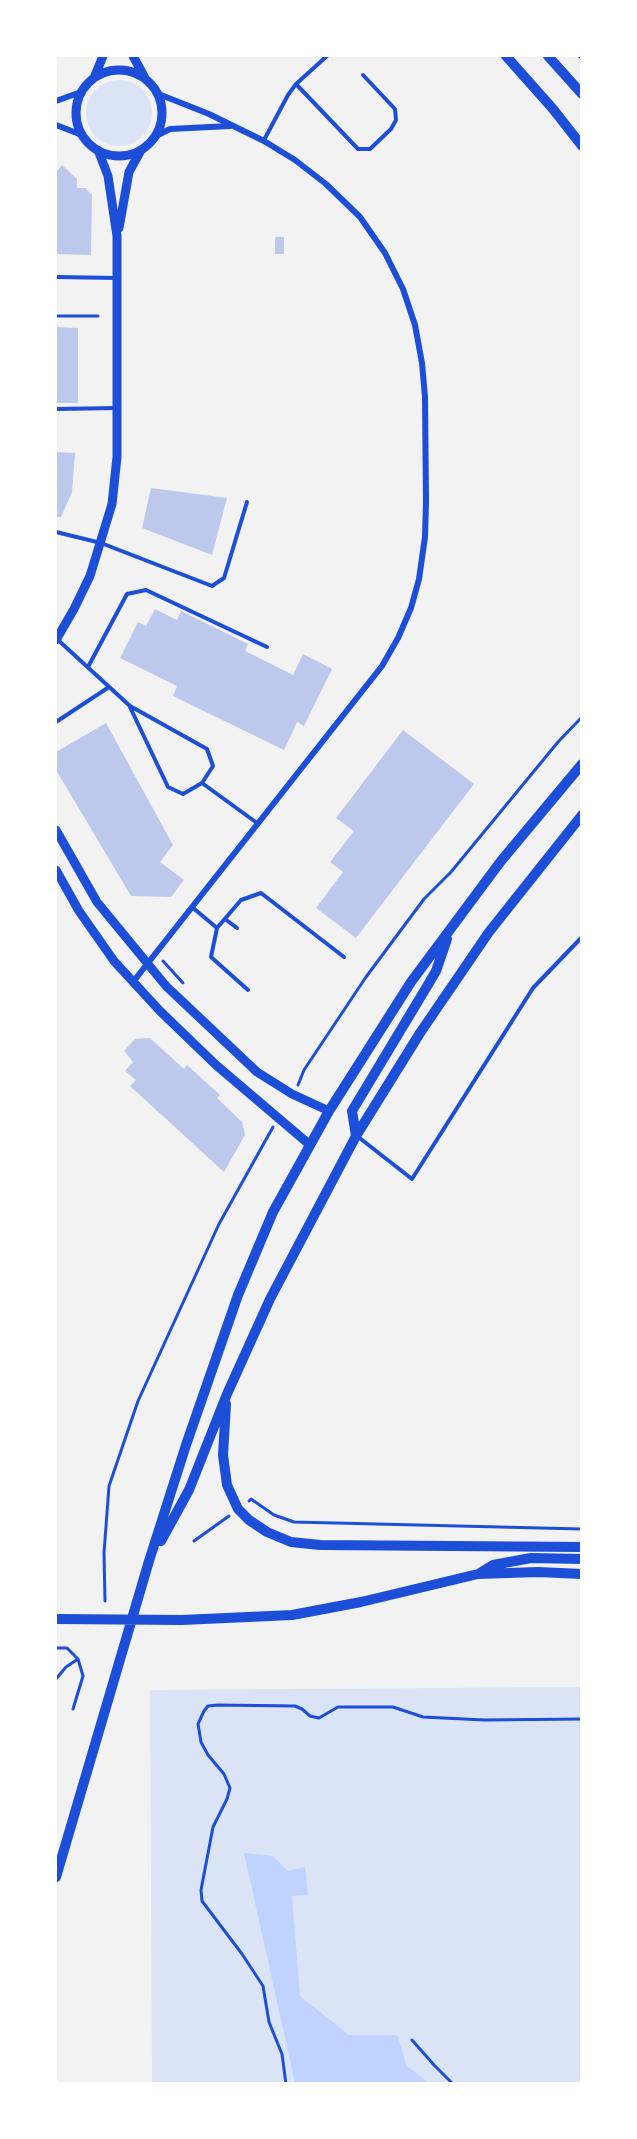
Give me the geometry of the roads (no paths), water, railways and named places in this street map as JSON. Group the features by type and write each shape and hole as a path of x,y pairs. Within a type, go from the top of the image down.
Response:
{"main road":[{"path":"506,56 582,146"},
{"path":"548,56 582,94"},
{"path":"56,1877 149,1562 190,1434 254,1253 273,1212 329,1111 411,982 501,861 582,764"},
{"path":"149,1562 189,1490 226,1394 275,1289 356,1136 420,1033 489,932 582,815"},
{"path":"356,1136 352,1111 436,971 451,927"},
{"path":"226,1394 223,1455 226,1485 238,1509 267,1532 291,1542 320,1545 582,1547"},
{"path":"478,1574 493,1565 531,1558 582,1559"},
{"path":"56,1619 182,1620 292,1614 361,1602 478,1574 538,1572 582,1574"}],"street":[{"path":"56,101 81,92 94,78 103,56"},
{"path":"133,56 156,93 160,104 159,127 154,137"},
{"path":"94,78 115,70 137,74 146,80"},
{"path":"81,92 76,113 82,135"},
{"path":"133,982 382,666 411,608 419,579 425,537 426,502 425,397 422,363 415,325 403,290 385,253 360,217 326,184 295,160 264,141 208,114 156,93"},
{"path":"56,125 82,135 98,150 108,176 117,236 118,278 117,457 112,504 90,576 56,639"},
{"path":"117,236 129,172 141,149 154,137 170,129 231,126"},
{"path":"98,150 120,156 141,149"},
{"path":"56,830 97,902 166,986 257,1072 292,1094 329,1111"},
{"path":"56,870 79,911 114,961 133,982 216,1065 310,1144"}],"lane":[{"path":"264,141 288,95 327,56"},
{"path":"297,84 358,149 370,149 391,129 396,120 396,109 363,75"},
{"path":"56,277 118,278"},
{"path":"56,409 118,408"},
{"path":"56,532 101,543 212,586 224,578 247,502"},
{"path":"87,667 127,594 146,590 267,647"},
{"path":"56,639 129,706 207,749 213,766 202,783 183,794 168,787 129,706"},
{"path":"56,722 109,687"},
{"path":"202,783 258,824"},
{"path":"248,990 211,957 217,927 241,900 261,893 344,957"},
{"path":"192,907 217,927"},
{"path":"225,918 237,928"},
{"path":"356,1136 412,1179 533,988 582,937"}],"water":[{"path":"244,1853 273,1856 288,1871 305,1867 308,1895 292,1896 300,1996 349,2035 397,2035 407,2066 429,2083 295,2083"}]}
